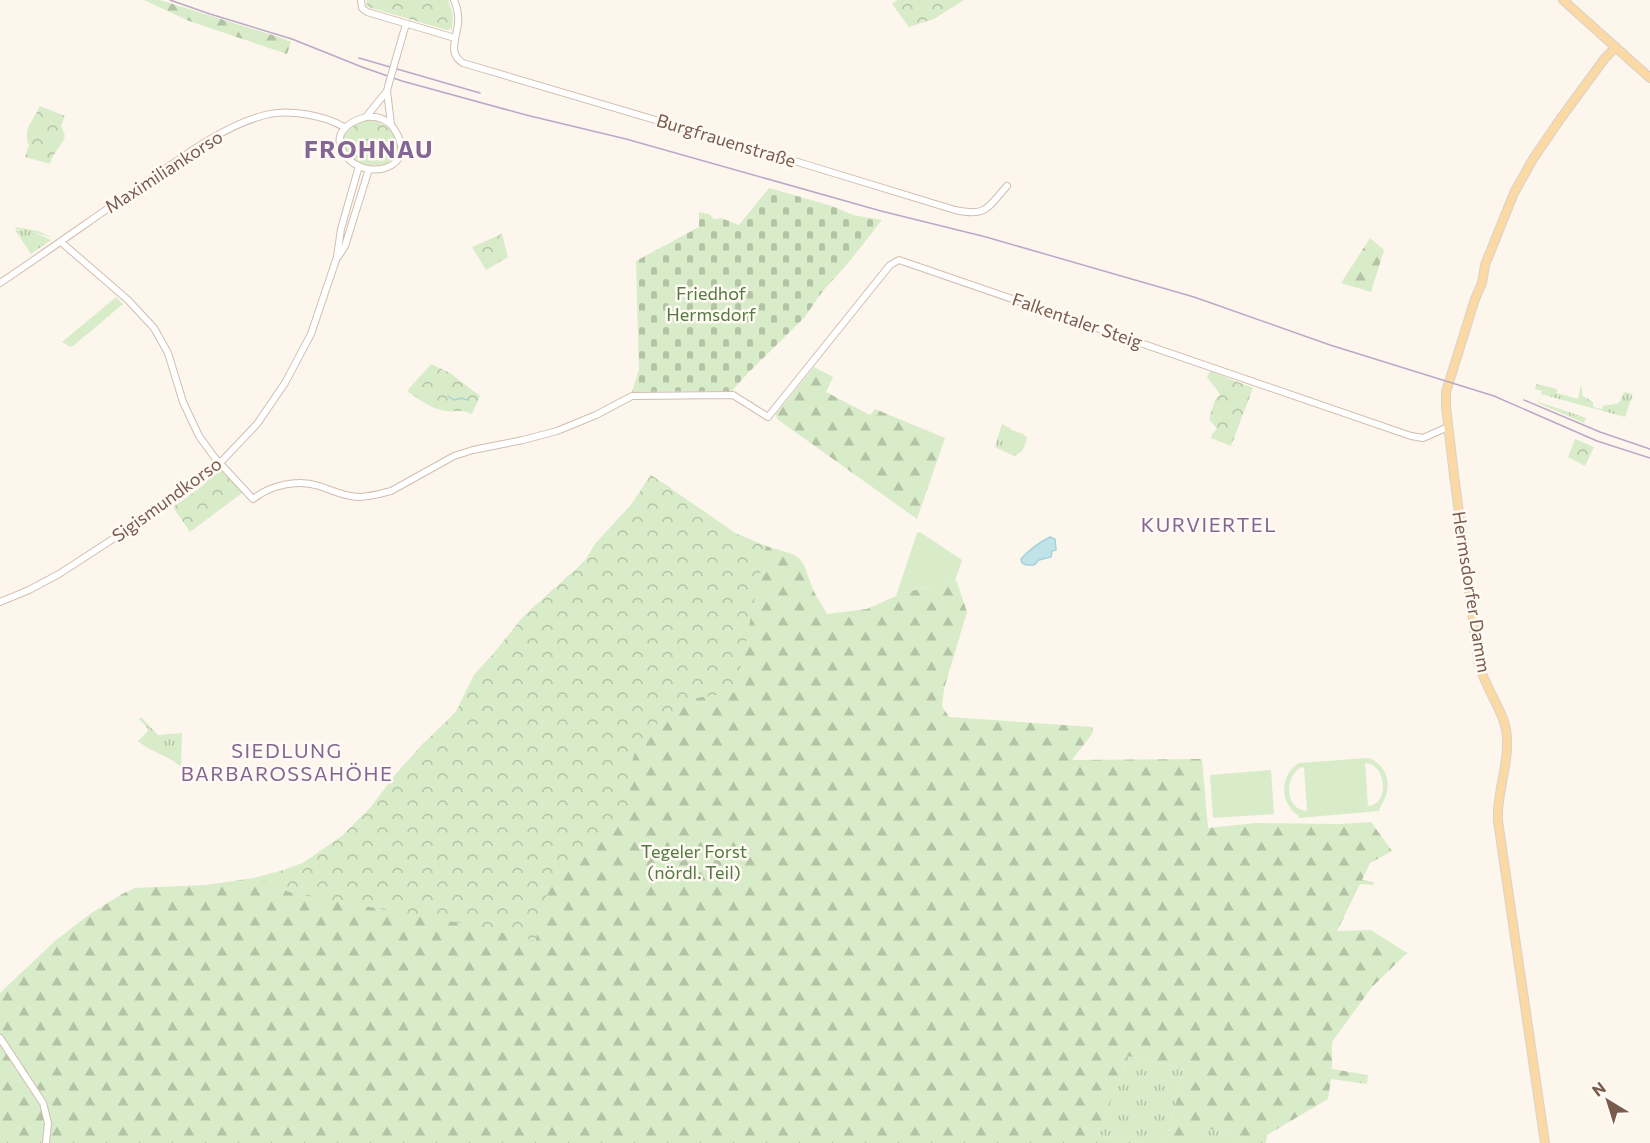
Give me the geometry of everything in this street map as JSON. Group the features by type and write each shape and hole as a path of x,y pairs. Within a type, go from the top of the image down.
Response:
{"main road":[{"path":"1563,0 1650,78"},
{"name":"Hermsdorfer Damm","path":"1545,1143 1498,818 1498,800 1505,766 1507,737 1504,722 1486,686 1479,665 1446,399 1447,387 1478,289 1482,283 1482,276 1514,193 1533,159 1590,78 1616,47"}],"street":[{"path":"361,0 362,8 367,12 455,38 459,19 454,0"},
{"path":"391,124 382,119 366,117 354,121 344,127 340,139 343,152 350,161 369,169 381,169 392,165 401,155 402,144 391,124 387,91 406,24"},
{"name":"Burgfrauenstraße","path":"455,38 455,55 463,63 955,210 973,214 982,211 1007,186"},
{"path":"366,117 387,91"},
{"name":"Maximiliankorso","path":"0,284 198,147 251,120 266,115 290,112 344,127"},
{"name":"Sigismundkorso","path":"0,602 69,568 179,496 220,463 257,423 294,369 311,334 337,257 341,230 359,166"},
{"name":"Sigismundkorso","path":"337,257 345,246 369,169"},
{"path":"61,242 126,298 154,328 168,353 191,421 201,439 220,463"},
{"name":"Falkentaler Steig","path":"220,463 253,499 275,487 297,483 312,484 347,496 360,497 380,495 454,456 557,430 596,415 632,396 733,395 768,417 890,265 898,260 1410,436 1423,438 1448,427"},
{"path":"0,1038 43,1103 48,1123 46,1143"}],"green space":[{"path":"144,0 160,0 291,42 287,54 189,21"},
{"path":"367,0 448,0 453,14 452,29 447,30 368,7"},
{"path":"897,0 964,0 934,19 909,27 892,4"},
{"path":"40,106 65,116 61,126 65,136 50,164 25,157 29,145 28,129"},
{"path":"367,120 385,126 394,134 399,146 391,162 378,165 364,164 347,153 343,141 348,131 353,126"},
{"name":"Friedhof Hermsdorf","path":"769,188 832,206 853,215 882,220 822,292 804,318 732,391 632,392 639,370 636,261 699,227 699,212 709,214 714,219 721,218 739,225"},
{"path":"16,227 38,231 53,238 33,232 51,240 31,254 15,230 23,230 15,229"},
{"path":"502,234 508,257 486,270 472,247"},
{"path":"1370,238 1384,250 1371,292 1341,283"},
{"path":"116,297 123,304 73,346 70,347 62,342"},
{"path":"431,364 450,373 480,396 472,414 436,409 407,391"},
{"path":"814,367 833,377 826,392 870,415 875,409 945,438 917,519 777,419 776,414"},
{"path":"1210,371 1253,388 1231,446 1211,438 1217,429 1209,419 1215,400 1220,394 1207,377"},
{"path":"1536,384 1557,389 1557,393 1578,399 1581,384 1583,396 1593,402 1593,407 1602,409 1603,406 1619,403 1624,392 1633,394 1625,417 1541,394 1542,391 1535,389"},
{"path":"1541,394 1539,402 1586,418 1584,423 1538,403"},
{"path":"1002,424 1027,438 1022,451 1014,456 995,447"},
{"path":"1575,439 1594,447 1585,466 1568,457"},
{"path":"222,469 242,490 242,493 190,532 173,507"},
{"name":"Tegeler Forst (nördl. Teil)","path":"651,475 735,533 799,558 827,614 867,609 915,590 957,582 967,612 944,689 942,706 949,717 1093,727 1092,734 1072,760 1202,759 1208,828 1256,823 1371,822 1392,851 1370,863 1362,880 1374,882 1373,885 1360,884 1337,931 1371,930 1407,953 1372,987 1332,1042 1332,1069 1368,1075 1367,1084 1331,1079 1328,1099 1267,1135 1266,1143 1244,1143 1213,1129 1182,1139 1178,1143 1165,1143 1185,1069 1128,1056 1098,1135 1144,1143 0,1143 0,993 56,940 90,914 135,888 206,885 254,878 303,863 342,836 371,807 422,745 456,712 474,675 524,616 585,561 595,544 631,505"},
{"path":"651,475 735,533 766,546 735,692 690,699 664,717 643,738 636,749 631,765 629,802 631,812 611,822 559,870 545,899 536,941 465,924 292,893 254,878 303,863 342,836 371,807 395,775 456,712 474,675 524,616 585,561 595,544 631,505"},
{"path":"920,532 962,560 955,581 896,596 917,533"},
{"path":"141,717 158,735 182,733 181,767 179,768 180,766 175,762 138,741 149,730 139,719"},
{"path":"1368,758 1374,760 1386,774 1388,786 1379,811 1299,818 1287,803 1284,789 1288,774 1299,763","holes":["1365,763 1378,770 1383,784 1380,799 1368,806","1302,767 1304,768 1307,811 1294,805 1289,792 1292,777"]},
{"path":"1271,770 1274,814 1213,818 1210,775"},
{"path":"1128,1056 1185,1069 1165,1143 1144,1143 1098,1135"},
{"path":"1213,1129 1244,1143 1178,1143 1181,1139"}],"water":[{"path":"1050,537 1055,539 1056,550 1052,551 1051,557 1039,560 1034,565 1022,563 1021,559 1027,553"}],"waterway":[{"path":"448,396 454,400 462,398 467,400"}],"tram line":[{"path":"170,0 292,39 402,81 526,115 626,139 881,211 986,237 1194,297 1330,345 1494,396 1597,441 1650,458"},
{"path":"359,58 480,93"},
{"path":"1524,400 1600,432 1650,449"}],"district":[{"name":"FROHNAU","path":"369,150"},
{"name":"KURVIERTEL","path":"1209,525"},
{"name":"SIEDLUNG BARBAROSSAHÖHE","path":"287,762"}]}
